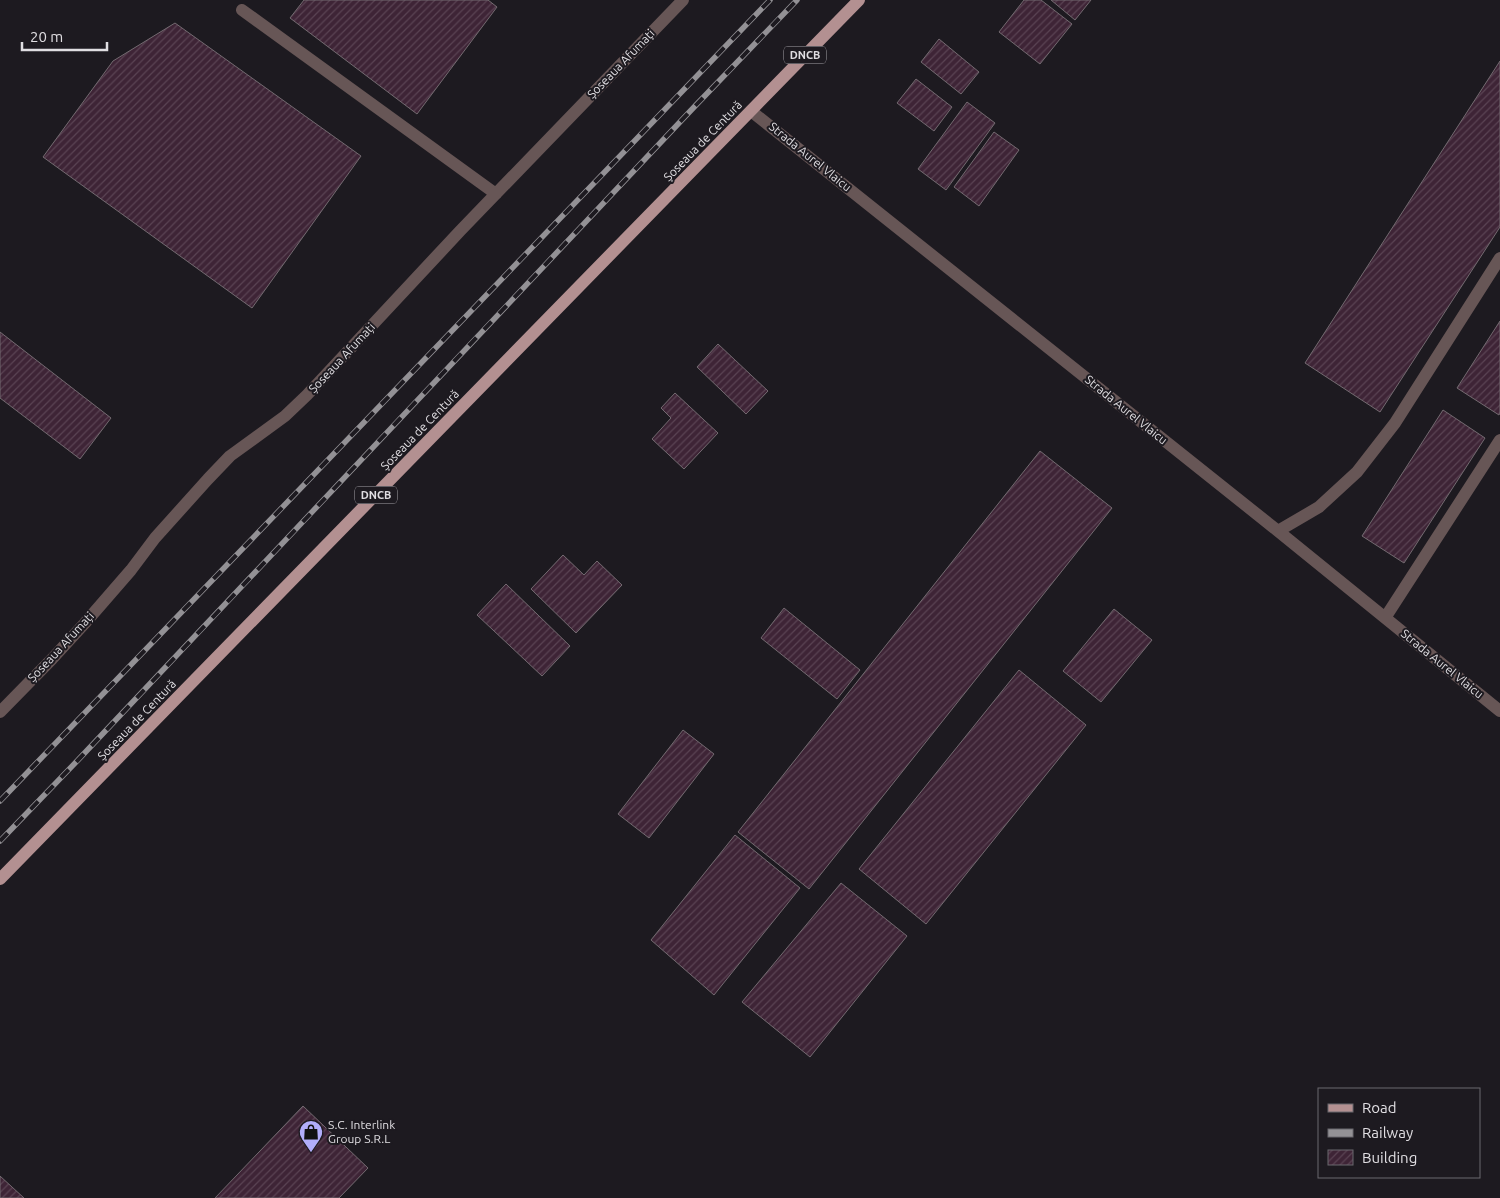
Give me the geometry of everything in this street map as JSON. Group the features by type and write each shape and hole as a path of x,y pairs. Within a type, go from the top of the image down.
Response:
{"main road":[{"name":"Șoseaua de Centură","path":"0,879 859,0"}],"street":[{"name":"Șoseaua Afumați","path":"0,712 85,623 131,570 155,538 230,456 285,416 307,395 496,194 683,0"},
{"path":"242,10 496,194"},
{"name":"Strada Aurel Vlaicu","path":"751,111 1278,531 1500,711"},
{"path":"1278,531 1319,507 1357,472 1395,423 1500,258"},
{"path":"1385,618 1500,440"}],"building":[{"path":"304,0 488,0 497,7 417,114 290,18"},
{"path":"1024,0 1041,0 1072,24 1040,64 999,32"},
{"path":"1051,0 1091,0 1075,20"},
{"path":"175,23 361,156 252,308 43,157 113,61"},
{"path":"939,39 979,72 961,94 921,62"},
{"path":"1500,61 1500,227 1380,412 1305,363"},
{"path":"916,79 952,107 934,131 897,103"},
{"path":"967,102 995,123 946,190 918,169"},
{"path":"994,132 1019,150 979,206 954,187"},
{"path":"1500,321 1500,413 1499,415 1457,388"},
{"path":"0,332 111,418 80,459 0,398"},
{"path":"718,344 768,391 746,414 697,367"},
{"path":"675,393 718,433 684,469 652,439 671,418 661,408"},
{"path":"1443,410 1485,438 1404,563 1362,536"},
{"path":"1040,451 1112,508 809,889 738,832"},
{"path":"563,555 584,575 597,561 622,585 576,633 531,589"},
{"path":"506,584 570,646 542,676 477,615"},
{"path":"784,608 860,670 837,699 761,638"},
{"path":"1114,609 1152,640 1101,702 1063,671"},
{"path":"1019,670 1086,725 926,924 859,869"},
{"path":"683,730 714,754 649,838 618,814"},
{"path":"735,835 800,888 714,995 651,940"},
{"path":"841,883 907,936 810,1057 742,1002"},
{"path":"303,1106 368,1168 339,1198 215,1198"},
{"path":"0,1176 24,1198 0,1198"}],"railway":[{"path":"0,801 770,0"},
{"path":"0,841 797,0"}],"place":[{"name":"S.C. Interlink Group S.R.L","path":"311,1153"}]}
